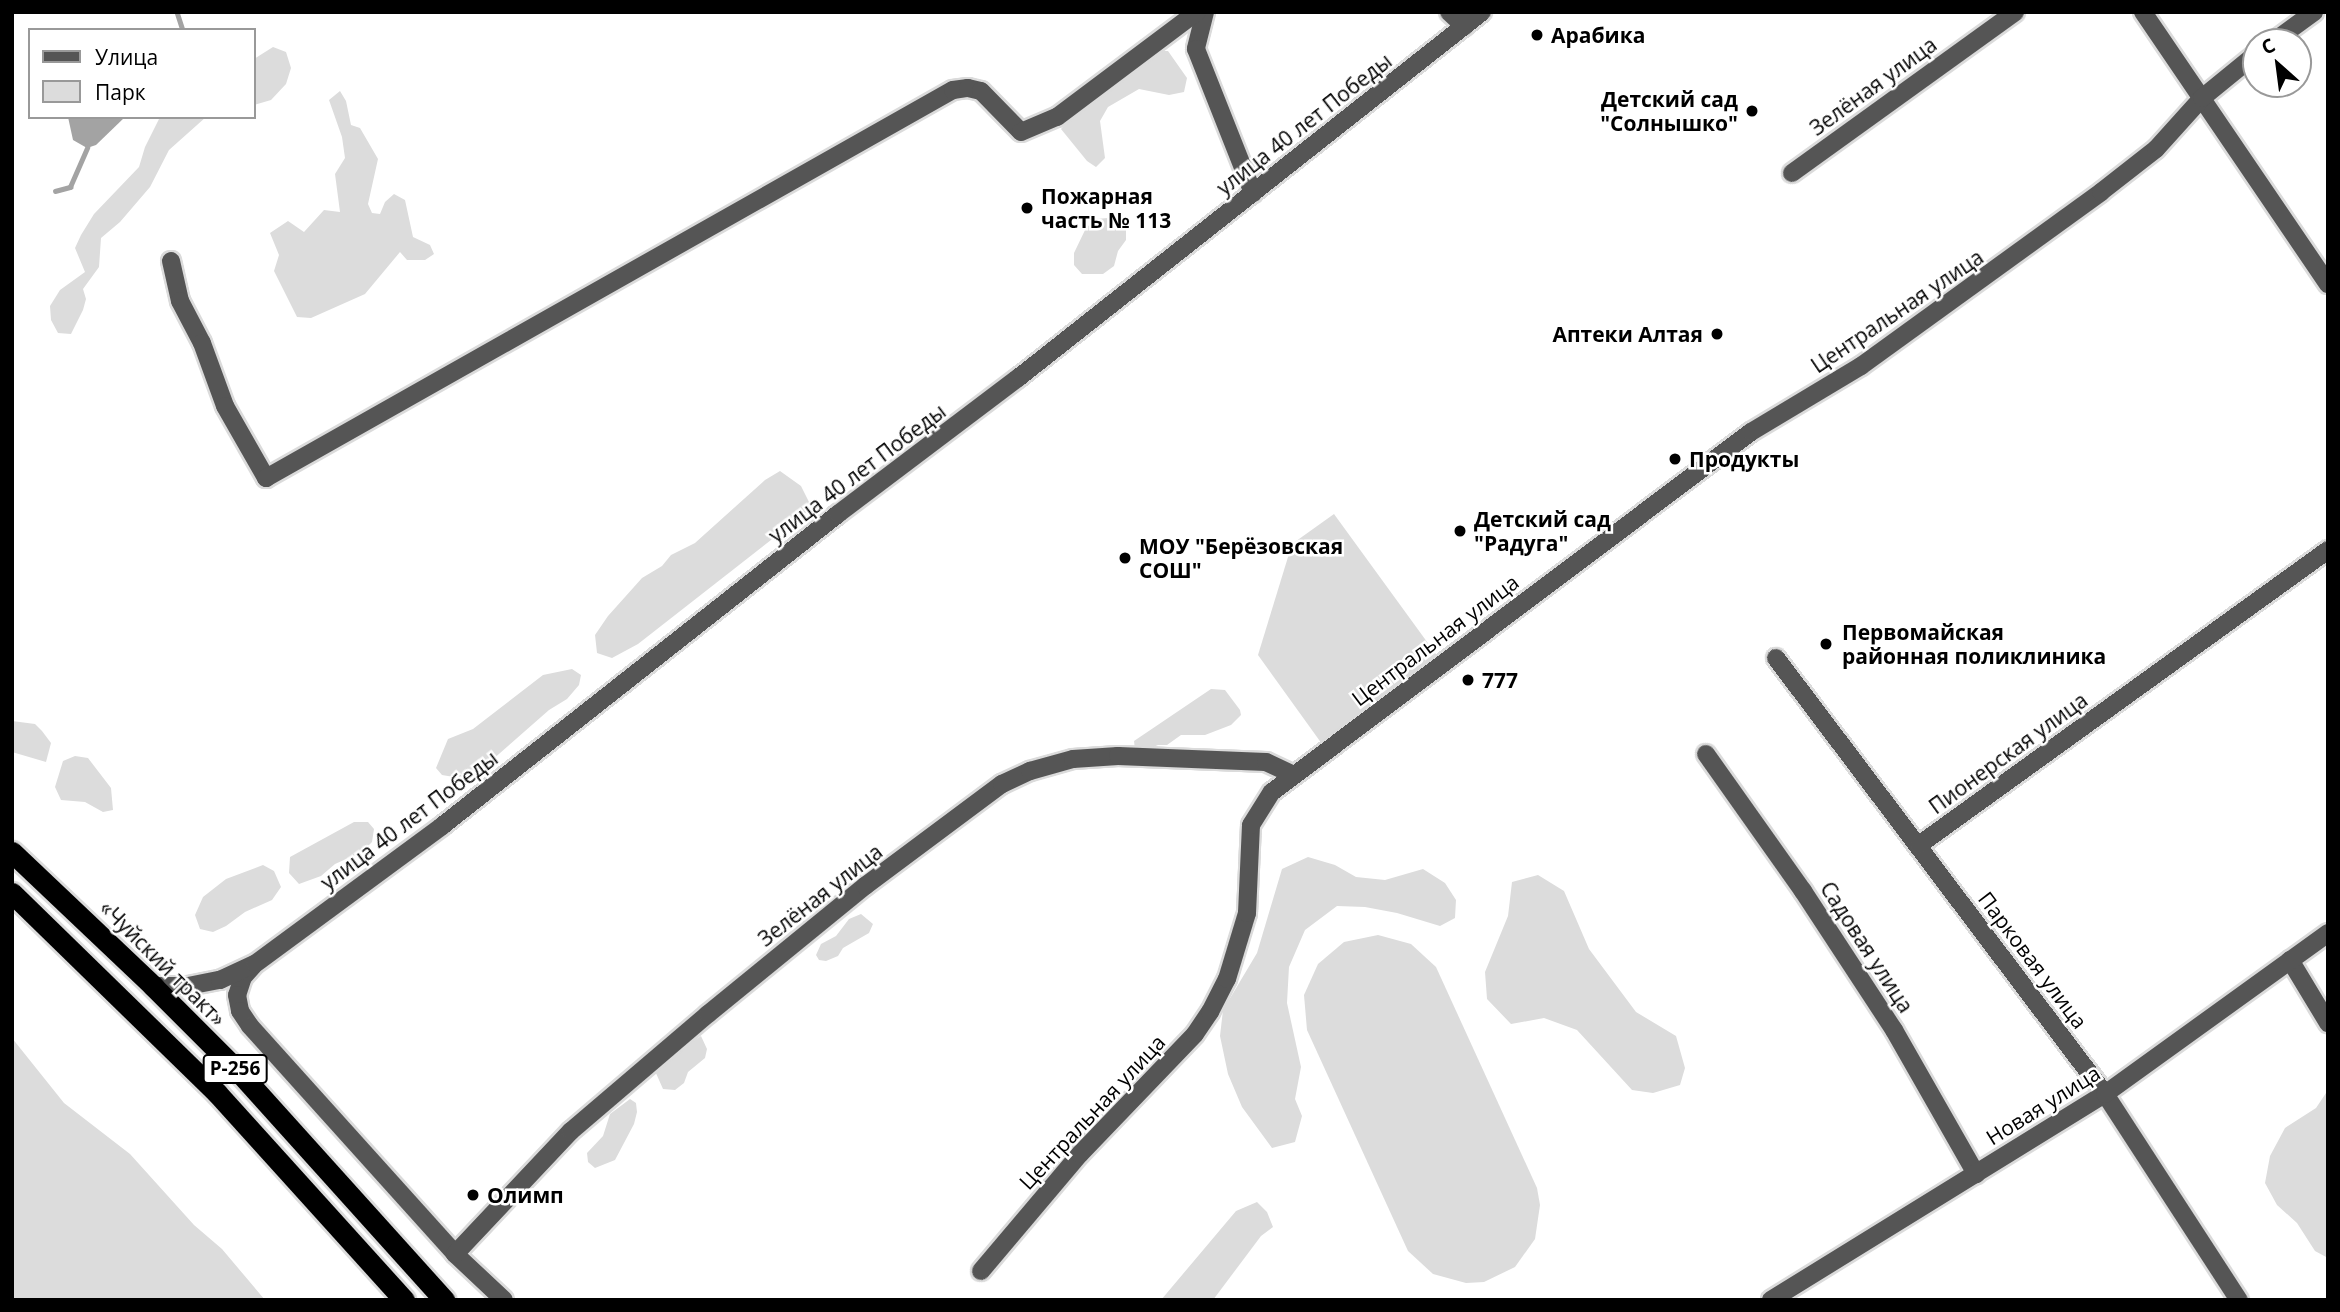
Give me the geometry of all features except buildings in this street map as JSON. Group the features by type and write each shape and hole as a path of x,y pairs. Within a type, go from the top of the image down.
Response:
{"highway":[{"name":"«Чуйский тракт»","path":"12,852 153,986 343,1185 443,1299"},
{"name":"Р-256","path":"12,893 198,1074 331,1215 404,1300"},
{"path":"331,1215 385,1300"}],"street":[{"path":"171,261 180,301 202,343 225,406 266,478 953,90 968,88 981,91 1021,132 1056,117 1197,12"},
{"path":"1205,12 1196,49 1253,193"},
{"path":"1449,12 1464,26"},
{"name":"улица 40 лет Победы","path":"255,964 442,826 838,514 1008,387 1482,12"},
{"name":"Зелёная улица","path":"1791,173 2015,12"},
{"path":"2143,12 2328,284"},
{"path":"2292,28 2314,12"},
{"name":"Центральная улица","path":"981,1270 1080,1154 1195,1034 1210,1012 1227,979 1247,913 1251,825 1272,792 1751,432 1861,366 1990,276 2156,149 2203,98 2242,66"},
{"name":"Пионерская улица","path":"1919,845 2328,550"},
{"name":"Парковая улица","path":"1776,658 2105,1094 2239,1300"},
{"name":"Садовая улица","path":"1706,754 1803,891 1894,1030 1976,1174"},
{"name":"Зелёная улица","path":"455,1254 571,1131 855,895 1002,784 1030,771 1073,759 1118,757 1266,762 1294,775"},
{"name":"Новая улица","path":"1771,1300 2105,1094 2328,933"},
{"path":"2290,960 2328,1023"},
{"path":"153,986 188,986 220,980 255,964"},
{"path":"255,964 243,977 237,995 240,1011 250,1026 455,1254 504,1300"}],"green space":[{"path":"273,47 286,52 291,68 286,84 271,100 256,104 256,58"},
{"path":"1162,51 1168,51 1187,78 1184,92 1169,95 1139,89 1108,107 1100,121 1105,158 1096,167 1087,161 1061,129 1071,117"},
{"path":"340,91 346,101 351,125 360,128 378,159 368,204 372,213 380,214 385,202 394,194 405,200 413,237 430,245 434,254 425,260 407,260 400,252 365,294 311,318 297,317 274,271 279,255 270,233 288,221 304,232 324,210 340,212 335,174 345,158 342,137 329,100"},
{"path":"159,119 204,119 169,150 150,187 120,222 101,238 99,267 83,289 86,299 83,310 71,334 58,333 51,320 50,306 60,290 85,272 75,248 81,235 94,214 139,167 145,147"},
{"path":"1119,217 1126,227 1126,240 1118,251 1114,266 1103,274 1082,274 1074,265 1074,253 1086,228 1096,219"},
{"path":"780,471 801,486 812,508 638,644 612,658 597,653 595,635 642,578 662,566 671,555 695,543 765,480"},
{"path":"1334,514 1438,657 1322,744 1258,655 1292,544"},
{"path":"572,669 581,675 579,685 567,699 549,710 483,768 460,778 442,775 436,768 448,739 473,729 543,675"},
{"path":"1211,689 1225,690 1240,710 1241,715 1231,725 1205,735 1181,735 1167,745 1158,745 1141,752 1135,750 1134,741"},
{"path":"12,721 35,724 42,731 51,743 46,762 12,752"},
{"path":"75,756 88,758 111,788 113,810 103,812 85,802 61,800 55,787 63,761"},
{"path":"354,822 368,822 374,829 372,842 362,852 335,864 321,876 299,884 289,873 290,857"},
{"path":"1308,857 1335,865 1356,877 1385,880 1423,869 1445,883 1456,900 1455,918 1440,926 1397,913 1365,907 1337,906 1305,930 1289,967 1287,1003 1301,1067 1295,1099 1302,1116 1295,1142 1272,1148 1242,1107 1228,1074 1220,1036 1223,1010 1257,953 1282,869"},
{"path":"263,865 274,871 281,887 272,900 245,912 213,932 200,929 195,915 203,897 226,879"},
{"path":"1538,875 1564,891 1589,949 1636,1012 1676,1036 1685,1068 1680,1085 1653,1093 1632,1090 1577,1030 1544,1018 1511,1024 1487,999 1485,972 1508,916 1512,882"},
{"path":"861,914 873,924 869,933 843,948 838,956 826,961 819,960 816,955 821,944 836,936 849,919"},
{"path":"1378,935 1411,944 1436,967 1537,1188 1540,1205 1535,1239 1515,1267 1484,1282 1466,1283 1433,1274 1408,1251 1307,1030 1304,995 1318,964 1344,942"},
{"path":"701,1036 707,1049 705,1058 688,1072 684,1083 675,1090 663,1089 655,1071 663,1061"},
{"path":"12,1038 64,1103 130,1154 194,1225 222,1249 265,1300 12,1300"},
{"path":"2328,1090 2328,1258 2315,1251 2297,1223 2277,1205 2265,1183 2270,1156 2285,1128 2316,1108"},
{"path":"630,1099 636,1103 634,1124 615,1160 595,1168 588,1162 587,1153 603,1136 610,1114"},
{"path":"1257,1202 1267,1212 1273,1227 1261,1236 1213,1300 1161,1300 1236,1211"}],"shaded area":[{"path":"68,119 123,119 96,145 87,148 73,140"}],"waterway":[{"path":"177,12 182,28"},
{"path":"55,191 70,187 87,148"}],"place":[{"name":"Арабика","path":"1537,35"},
{"name":"Детский сад \"Солнышко\"","path":"1752,111"},
{"name":"Пожарная часть № 113","path":"1027,208"},
{"name":"Аптеки Алтая","path":"1717,334"},
{"name":"Продукты","path":"1675,459"},
{"name":"Детский сад \"Радуга\"","path":"1460,531"},
{"name":"МОУ \"Берёзовская СОШ\"","path":"1125,558"},
{"name":"Первомайская районная поликлиника","path":"1826,644"},
{"name":"777","path":"1468,680"},
{"name":"Олимп","path":"473,1195"}]}
